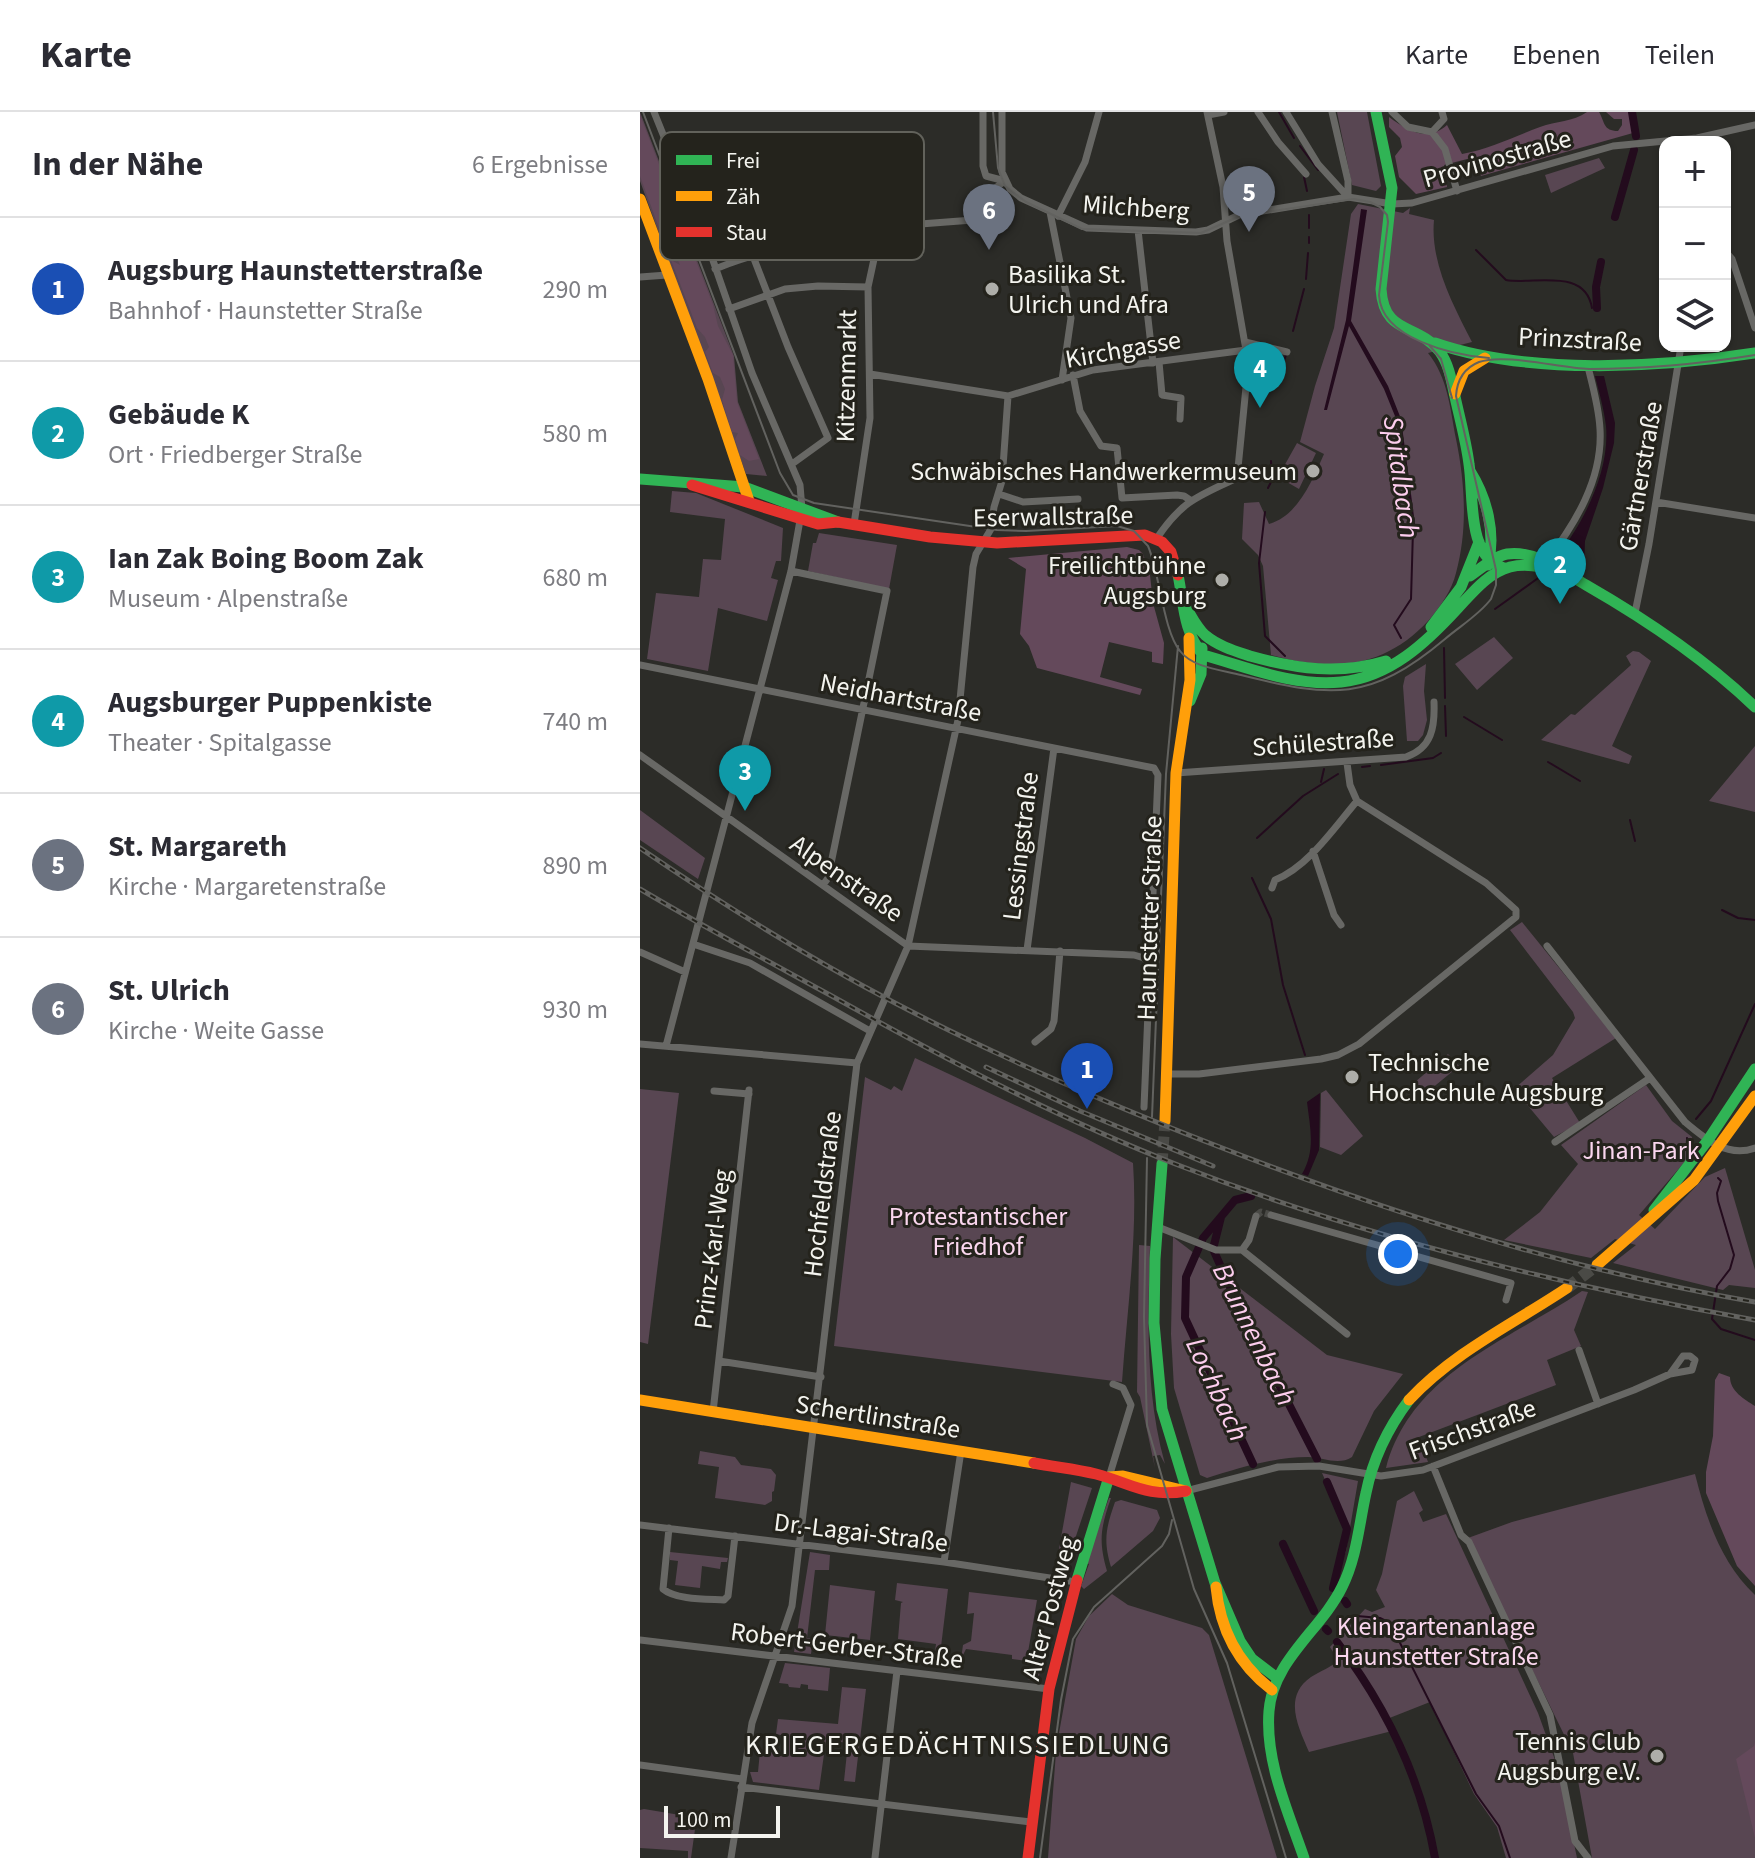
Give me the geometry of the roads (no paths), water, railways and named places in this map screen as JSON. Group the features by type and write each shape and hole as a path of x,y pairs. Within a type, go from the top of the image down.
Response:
{"main road":[{"name":"Prinzstraße","path":"1376,112 1389,166 1392,204 1381,289 1382,305 1392,322 1463,353 1588,367 1679,365 1755,353"},
{"path":"640,199 660,255"},
{"path":"662,260 708,379 749,501"},
{"path":"1425,339 1434,345 1443,358 1470,470 1479,541 1490,562 1497,568 1522,565 1559,570"},
{"name":"Prinzstraße","path":"1455,402 1456,385 1462,371 1478,360 1498,357"},
{"path":"1189,638 1203,655 1309,681 1333,683 1352,681 1383,670 1410,655 1430,638 1479,584 1490,562 1491,536 1480,487 1470,470"},
{"path":"640,479 744,487 802,514"},
{"path":"692,485 802,514"},
{"name":"Eserwallstraße","path":"802,514 982,542 1056,541 1132,535 1157,538"},
{"path":"1491,536 1504,554"},
{"path":"1157,538 1170,552 1183,603 1201,632 1225,647 1304,671 1333,672 1374,666 1416,642 1465,581 1479,541"},
{"path":"1465,581 1504,554 1522,554 1546,562 1635,613 1729,682 1755,697"},
{"path":"1479,584 1505,568"},
{"name":"Haunstetter Straße","path":"1165,1121 1176,773 1190,672 1189,638 1183,603"},
{"path":"1201,632 1203,655"},
{"path":"1203,655 1225,647"},
{"name":"Haunstetter Straße","path":"1190,672 1203,655"},
{"name":"Haunstetter Straße","path":"1183,717 1198,684 1203,655"},
{"path":"1729,682 1755,707"},
{"path":"1634,1235 1708,1140 1755,1069"},
{"path":"1597,1265 1694,1180 1755,1096"},
{"path":"1162,1164 1154,1323 1162,1409 1230,1643 1250,1672 1274,1684"},
{"path":"1304,1858 1268,1737 1267,1711 1274,1684 1338,1597 1347,1577 1355,1552 1365,1492 1384,1438 1399,1412 1428,1378 1450,1360 1567,1288"},
{"name":"Schertlinstraße","path":"640,1400 1109,1477 1123,1476 1186,1491"},
{"name":"Alter Postweg","path":"1028,1858 1049,1689 1076,1582 1109,1477"}],"street":[{"name":"Milchberg","path":"983,112 983,166 986,176 1005,181 1017,195 1087,228 1201,232 1239,215 1348,197"},
{"path":"924,224 973,220 991,191 1005,181 1002,172 1002,112"},
{"path":"1058,216 1085,162 1099,112"},
{"path":"1157,538 1190,500 1237,478 1241,463 1247,377 1245,346 1227,241 1223,187 1208,114 1224,112"},
{"path":"1258,112 1278,142 1306,174"},
{"path":"1286,112 1318,164 1348,197"},
{"path":"1332,112 1348,181 1348,197"},
{"path":"1392,112 1408,127 1432,132 1445,149 1457,191"},
{"path":"1432,132 1444,119 1442,112"},
{"path":"656,113 663,132"},
{"name":"Provinostraße","path":"1712,136 1755,125"},
{"name":"Provinostraße","path":"1348,197 1392,204 1412,203 1613,146 1659,142"},
{"path":"1050,212 1071,318 1062,380"},
{"path":"1138,230 1162,395 1181,398 1180,419"},
{"path":"1731,258 1755,328"},
{"path":"666,1046 791,571 802,514 802,490 752,373 712,260"},
{"path":"715,269 739,260"},
{"path":"755,260 828,438 792,464"},
{"name":"Kitzenmarkt","path":"854,524 870,418 868,287 874,260"},
{"path":"640,277 667,275"},
{"path":"729,309 785,289 868,287"},
{"path":"1245,346 1287,352"},
{"name":"Kirchgasse","path":"1008,396 1073,375 1245,346"},
{"name":"Gärtnerstraße","path":"1635,613 1680,352"},
{"path":"1546,562 1580,514 1600,449 1598,411 1588,367"},
{"path":"870,374 1008,396"},
{"path":"1073,375 1080,411 1101,446 1117,448 1122,498 1177,495 1190,500"},
{"name":"Hochfeldstraße","path":"731,1858 752,1723 789,1621 857,1063 908,946 956,728 973,567 982,542 991,529 999,494 1008,396"},
{"path":"999,494 1023,502 1078,499"},
{"path":"1656,502 1755,518"},
{"path":"791,571 887,591 828,878 823,885"},
{"name":"Neidhartstraße","path":"640,665 1154,768"},
{"name":"Schülestraße","path":"1176,773 1394,759 1418,752 1433,733 1434,702"},
{"name":"Lessingstraße","path":"1027,950 1054,748"},
{"name":"Alpenstraße","path":"640,755 908,946 1134,955 1144,958 1150,965"},
{"path":"1167,1074 1199,1074 1338,1055 1359,1044 1501,931 1517,913 1504,896 1486,883 1357,801 1350,785 1347,763"},
{"name":"Haunstetter Straße","path":"1144,1107 1158,775 1154,768"},
{"path":"1273,884 1290,874 1357,801"},
{"path":"1313,851 1334,915 1341,925"},
{"path":"693,944 750,963 871,1030"},
{"path":"1547,946 1599,1009 1679,1116 1720,1147 1737,1152 1755,1148"},
{"path":"1035,1042 1053,1025 1060,951"},
{"path":"640,952 685,972"},
{"path":"640,1044 857,1063"},
{"path":"1555,1142 1650,1078"},
{"name":"Prinz-Karl-Weg","path":"713,1412 749,1092 714,1091"},
{"path":"1271,1215 1511,1283 1506,1300"},
{"path":"1242,1250 1249,1240 1256,1216"},
{"path":"1158,1227 1206,1246 1242,1250 1347,1334"},
{"path":"1579,1350 1598,1404"},
{"path":"719,1361 821,1377"},
{"name":"Frischstraße","path":"1186,1491 1278,1467 1319,1466 1360,1474 1403,1475 1598,1404 1670,1374"},
{"name":"Alter Postweg","path":"1109,1477 1131,1405 1123,1388 1113,1384"},
{"path":"944,1562 961,1451"},
{"path":"1433,1466 1461,1535 1469,1542 1550,1715 1551,1734 1566,1786 1575,1841 1588,1858"},
{"name":"Dr.-Lagai-Straße","path":"640,1525 944,1562 1076,1582"},
{"path":"669,1528 663,1589 669,1594 714,1600 724,1600 728,1596 735,1536"},
{"name":"Robert-Gerber-Straße","path":"640,1640 1049,1689"},
{"path":"875,1858 897,1671"},
{"path":"640,1765 881,1804 1031,1822"}],"waterway":[{"path":"1279,112 1294,138"},
{"path":"1632,112 1636,136"},
{"path":"1300,146 1318,170"},
{"path":"1615,217 1634,150"},
{"path":"1304,177 1307,191"},
{"path":"1309,215 1309,228"},
{"path":"1309,237 1309,243"},
{"path":"1476,250 1506,280 1569,282 1580,287 1592,308"},
{"path":"1306,279 1308,253"},
{"path":"1597,308 1596,287 1601,262"},
{"path":"1293,331 1304,289"},
{"path":"1276,384 1286,355"},
{"path":"1268,488 1272,480 1271,461"},
{"path":"1265,512 1259,563 1265,636 1285,656"},
{"name":"Spitalbach","path":"1401,638 1394,625 1411,599 1413,530"},
{"path":"1495,609 1541,576"},
{"path":"1444,648 1445,698"},
{"path":"1445,706 1446,736"},
{"name":"Spitalbach","path":"1464,717 1502,740"},
{"path":"1381,765 1433,758 1441,753"},
{"name":"Spitalbach","path":"1548,762 1580,781"},
{"path":"1362,767 1370,766"},
{"path":"1321,782 1324,769"},
{"name":"Lochbach","path":"1257,838 1303,796 1338,774"},
{"name":"Spitalbach","path":"1630,820 1635,841"},
{"name":"Lochbach","path":"1252,878 1271,919 1283,985 1305,1055"},
{"name":"Spitalbach","path":"1722,910 1738,918 1755,920"},
{"name":"Spitalbach","path":"1696,1119 1711,1101 1755,1004"},
{"name":"Spitalbach","path":"1687,1138 1689,1152"},
{"name":"Spitalbach","path":"1718,1178 1721,1181 1718,1201 1734,1255 1730,1269 1717,1286 1712,1319 1721,1329 1755,1340"},
{"name":"Lochbach","path":"1251,1196 1235,1200 1203,1238 1186,1277 1185,1318 1253,1464"},
{"name":"Brunnenbach","path":"1221,1217 1213,1249 1237,1303 1317,1459"},
{"name":"Brunnenbach","path":"1327,1482 1347,1529 1333,1588"},
{"name":"Lochbach","path":"1283,1544 1314,1611"},
{"name":"Brunnenbach","path":"1357,1616 1380,1618 1390,1623 1476,1794 1499,1826 1510,1858"},
{"name":"Lochbach","path":"1337,1642 1371,1691 1399,1744 1421,1800 1435,1858"}],"tunnel":[{"path":"1162,1164 1165,1121"},
{"path":"1256,1216 1261,1212 1271,1215"},
{"path":"1567,1288 1597,1265"}],"tram line":[{"path":"643,112 660,157"},
{"path":"993,112 998,168 1005,186 1026,202 1082,229 1201,233 1240,216 1354,199 1370,202 1387,215 1379,295 1383,310 1392,323 1421,342 1457,353 1489,358"},
{"path":"699,260 780,473 793,495 814,503 997,530 1117,526 1134,531 1148,546 1174,642 1186,657 1217,670 1301,688 1349,689 1394,674 1418,660 1491,599 1496,585 1496,570 1456,396 1462,376 1469,368 1479,362 1503,359 1589,369 1693,363 1755,355"},
{"path":"1429,345 1441,359 1452,398"},
{"path":"1152,1117 1166,774 1178,646"},
{"path":"1147,1158 1144,1317 1147,1425 1194,1589 1227,1663 1286,1858"},
{"path":"1040,1858 1061,1700 1073,1639 1094,1607 1162,1546 1172,1520"}],"railway":[{"path":"640,848 765,929 862,985 973,1042 1131,1112 1278,1169 1479,1237 1616,1274 1755,1302"},
{"path":"640,889 958,1064 1088,1127 1178,1165 1319,1215 1462,1256 1608,1291 1755,1320"},
{"path":"986,1067 1080,1111 1213,1166"}],"place":[{"name":"St. Margareth","path":"1249,232"},
{"name":"St. Ulrich","path":"989,250"},
{"name":"Basilika St. Ulrich und Afra","path":"992,289"},
{"name":"Augsburger Puppenkiste","path":"1260,408"},
{"name":"Schwäbisches Handwerkermuseum","path":"1313,471"},
{"name":"Freilichtbühne Augsburg","path":"1222,580"},
{"name":"Gebäude K","path":"1560,604"},
{"name":"Ian Zak Boing Boom Zak","path":"745,811"},
{"name":"Technische Hochschule Augsburg","path":"1352,1077"},
{"name":"Augsburg Haunstetterstraße","path":"1087,1109"},
{"name":"Tennis Club Augsburg e.V.","path":"1657,1756"}],"district":[{"name":"KRIEGERGEDÄCHTNISSIEDLUNG","path":"958,1744"}],"park label":[{"name":"Jinan-Park","path":"1641,1150"},
{"name":"Protestantischer Friedhof","path":"978,1231"},
{"name":"Kleingartenanlage Haunstetter Straße","path":"1436,1641"}]}
